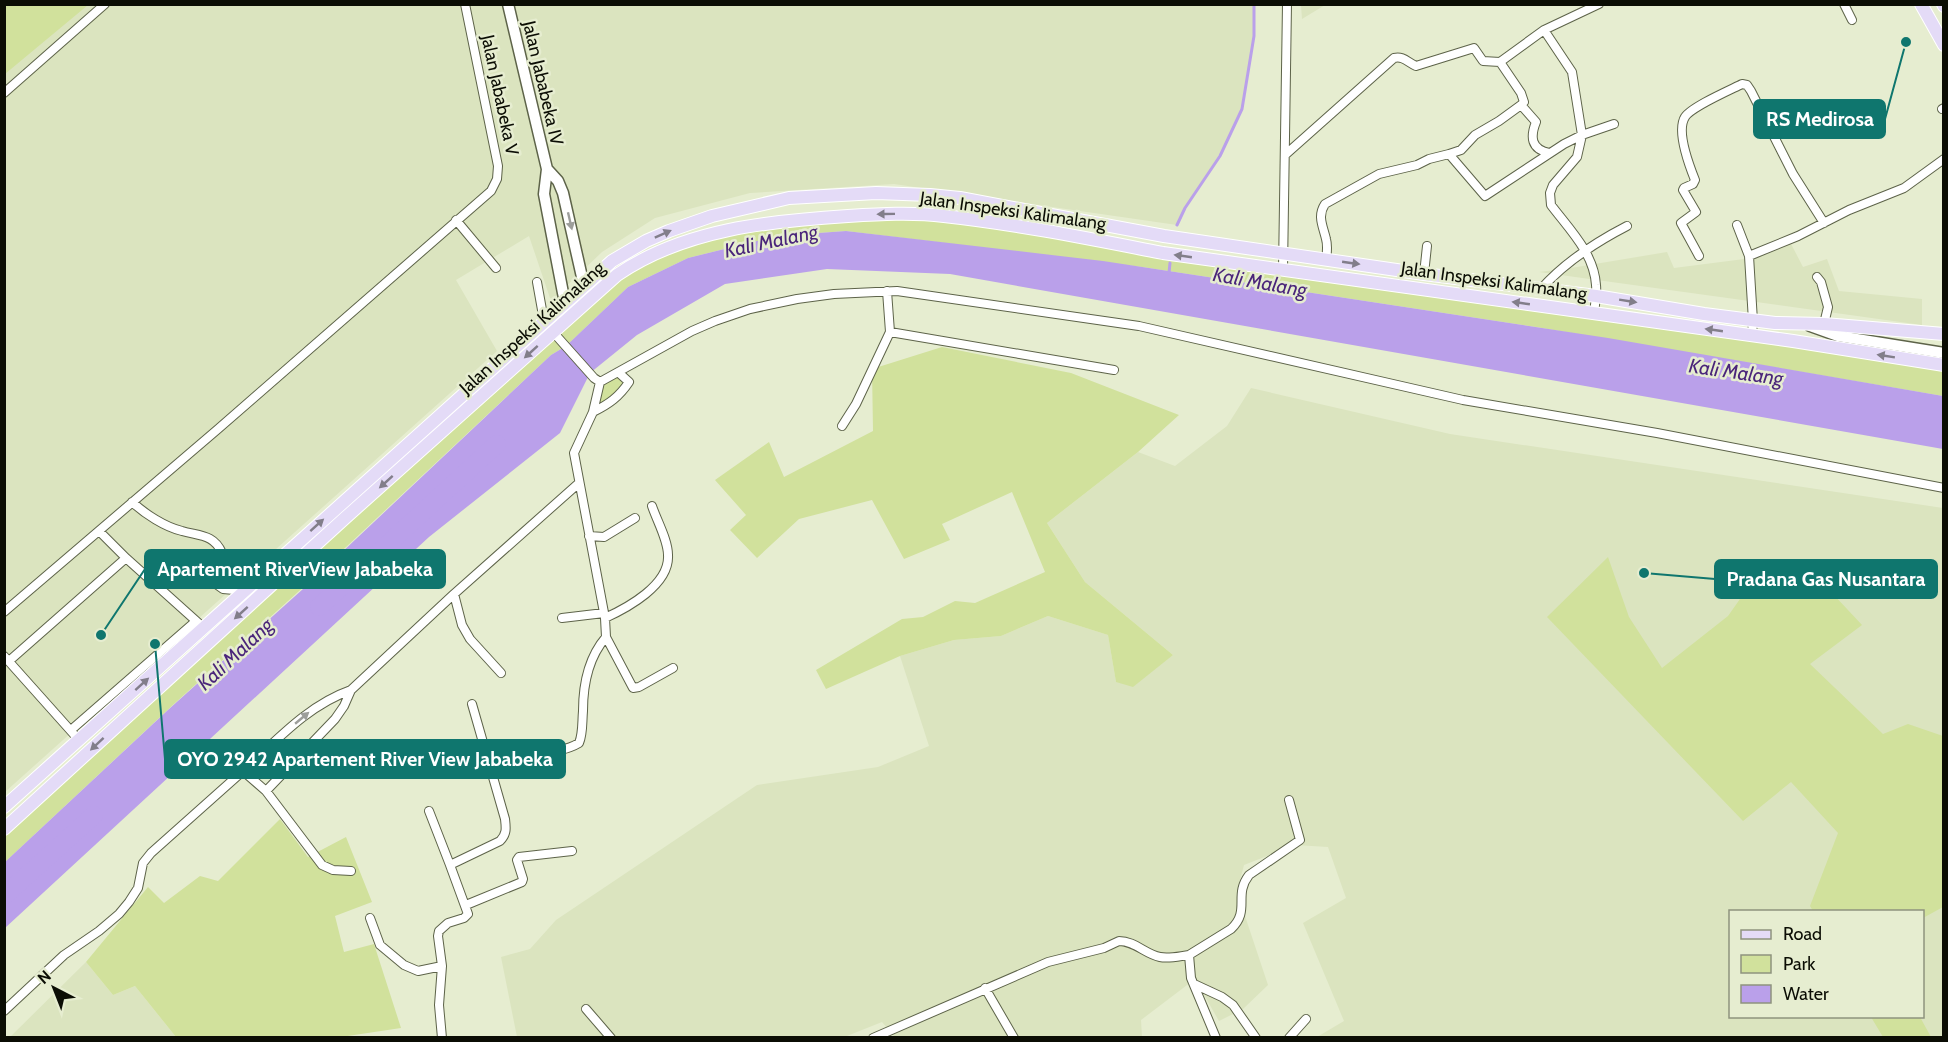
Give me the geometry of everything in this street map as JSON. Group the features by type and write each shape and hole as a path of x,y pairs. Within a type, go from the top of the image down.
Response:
{"main road":[{"path":"1922,4 1944,45"},
{"name":"Jalan Inspeksi Kalimalang","path":"4,807 79,740 200,624 239,596 601,270 646,241 712,216 789,198 876,193 960,198 1125,230 1424,274 1596,296 1753,321 1824,324 1944,334"},
{"path":"921,215 923,195"},
{"name":"Jalan Inspeksi Kalimalang","path":"4,829 611,280 626,269 660,252 722,231 796,219 886,214 941,215 1163,253 1752,335 1944,365"},
{"path":"1390,285 1392,269"},
{"path":"601,270 604,280 611,280"},
{"path":"1484,298 1485,282"}],"street":[{"path":"4,93 105,4"},
{"name":"Jalan Jababeka V","path":"456,220 490,191 497,180 498,166 465,4"},
{"name":"Jalan Jababeka IV","path":"508,4 547,169 544,194 566,302 574,313"},
{"path":"1283,270 1287,4"},
{"path":"1285,155 1394,58 1405,58 1416,66 1474,48 1483,61 1500,62 1544,30 1599,4"},
{"path":"1844,4 1852,20"},
{"path":"1544,30 1572,72 1582,135 1577,156 1554,185 1550,193 1550,200 1551,205 1586,250 1594,273 1596,296 1594,313"},
{"path":"1326,260 1326,240 1320,214 1325,204 1379,174 1461,150 1474,135 1499,121 1524,102 1500,62"},
{"path":"1699,256 1681,223 1696,212 1683,190 1695,180 1689,165 1682,122 1689,112 1742,84 1747,85 1751,91 1793,174 1824,223"},
{"path":"1521,105 1536,122 1532,133 1534,142 1541,150 1549,153"},
{"path":"1449,154 1485,196 1549,153 1582,135 1614,124"},
{"path":"1749,256 1904,188 1944,159"},
{"name":"Jalan Jababeka IV","path":"547,169 558,181 563,193 584,286 593,296"},
{"path":"4,612 456,220 496,268"},
{"path":"1737,225 1749,256 1752,335"},
{"path":"1541,290 1551,278 1599,240 1627,226"},
{"path":"1424,274 1427,246"},
{"path":"1817,277 1821,282 1828,307 1824,324"},
{"path":"537,282 544,321"},
{"path":"842,426 856,404 890,332 887,291"},
{"path":"673,668 633,688 606,637 574,453 593,412 600,382 692,331 715,321 750,309 825,295 887,291 1139,326 1463,400 1657,433 1944,488"},
{"path":"1801,323 1840,336 1944,353"},
{"path":"553,332 600,382"},
{"path":"890,332 1113,370"},
{"path":"1793,341 1840,336"},
{"path":"593,412 614,400 628,382 618,372"},
{"path":"4,1011 64,955 119,914 138,888 143,863 152,853 317,705 351,690 454,594 579,483"},
{"path":"132,502 164,523 182,531 207,536 215,541 222,553 216,584 223,589 234,590 239,596"},
{"path":"562,618 604,616 628,607 644,595 666,569 668,552 652,506"},
{"path":"589,536 604,537 635,518"},
{"path":"70,730 200,624 99,531"},
{"path":"79,740 7,659 126,558"},
{"path":"454,594 462,624 470,639 501,673"},
{"path":"490,770 506,759 569,748 579,743 588,670 592,658 606,637"},
{"path":"266,791 335,719 351,690"},
{"path":"450,865 500,841 505,836 505,819 472,704"},
{"path":"243,771 266,791 322,865 333,870 351,871"},
{"path":"873,1038 885,1035 985,988 1048,962 1104,948 1119,940 1138,945 1159,957 1189,955 1237,924 1243,911 1240,891 1243,882 1249,875 1300,840 1289,800"},
{"path":"429,811 468,914 466,917 448,923 439,931 442,966 439,1005 442,1038"},
{"path":"466,905 522,882 517,860 519,857 572,851"},
{"path":"370,918 380,945 404,965 418,971 442,966"},
{"path":"1189,955 1191,978 1216,1038"},
{"path":"1194,984 1233,1005 1256,1038"},
{"path":"985,988 1014,1038"},
{"path":"586,1009 611,1038"},
{"path":"1289,1038 1306,1019"}],"shaded area":[{"path":"1301,4 1325,5 1302,19"},
{"path":"5,5 1255,5 1254,36 1242,109 1220,156 1185,208 1177,225 894,184 750,193 655,218 602,252 551,301 529,236 456,280 497,351 5,792"},
{"path":"1788,238 1803,267 1827,259 1839,291 1922,299 1922,325 1539,272 1667,252 1674,268 1752,258"},
{"path":"1251,388 1450,434 1943,508 1943,1037 1317,1037 1344,1021 1303,923 1346,898 1328,847 1295,845 1244,865 1237,892 1268,985 1243,1009 1219,1021 1195,979 1141,1020 1142,1037 895,1037 882,1022 842,1038 517,1037 501,957 530,949 556,920 757,785 878,767 929,746 900,656 954,640 1001,636 1048,616 1108,635 1116,682 1173,655 1085,582 1047,523 1138,452 1175,466 1227,426"},
{"path":"86,962 113,995 135,986 176,1037 9,1038"}],"green space":[{"path":"5,4 88,4 88,5 5,74"},
{"path":"913,214 1943,365 1943,396 1536,327 1142,267 846,231 777,236 688,258 628,287 566,346 551,355 5,862 5,829 617,275 721,231"},
{"path":"942,347 1071,373 1179,415 1138,452 1047,523 1085,582 1173,655 1133,687 1116,682 1108,635 1048,616 1001,636 954,640 900,656 826,689 816,670 902,619 923,617 955,601 975,603 1045,572 1012,492 942,524 950,540 904,559 872,500 799,519 757,558 730,530 746,515 715,480 769,442 784,477 873,431 872,369"},
{"path":"618,372 629,382 593,412 600,382"},
{"path":"1608,557 1629,617 1662,668 1728,616 1740,599 1804,563 1862,625 1810,664 1883,734 1908,724 1943,736 1943,907 1924,917 1924,910 1812,910 1810,906 1838,833 1791,782 1743,821 1547,617"},
{"path":"280,819 308,857 346,837 372,902 335,916 344,952 374,944 401,1028 341,1037 176,1037 135,986 113,995 86,962 148,887 164,903 200,876 218,881"},
{"path":"1872,1018 1921,1018 1931,1037 1883,1037"}],"water":[{"path":"846,231 1103,261 1608,338 1943,396 1943,449 950,274 827,269 725,284 637,335 590,373 560,433 429,537 5,928 5,862 169,709 303,589 551,355 566,346 628,287 688,258 777,236"}],"waterway":[{"path":"1177,225 1185,208 1220,156 1242,109 1254,36 1254,4"},
{"path":"1169,273 1170,263"},
{"name":"Kali Malang","path":"319,607 497,444"},
{"name":"Kali Malang","path":"4,896 94,815"}],"place":[{"name":"RS Medirosa","path":"1906,42"},
{"name":"Pradana Gas Nusantara","path":"1644,573"},
{"name":"Apartement RiverView Jababeka","path":"101,635"},
{"name":"OYO 2942 Apartement River View Jababeka","path":"155,644"}]}
